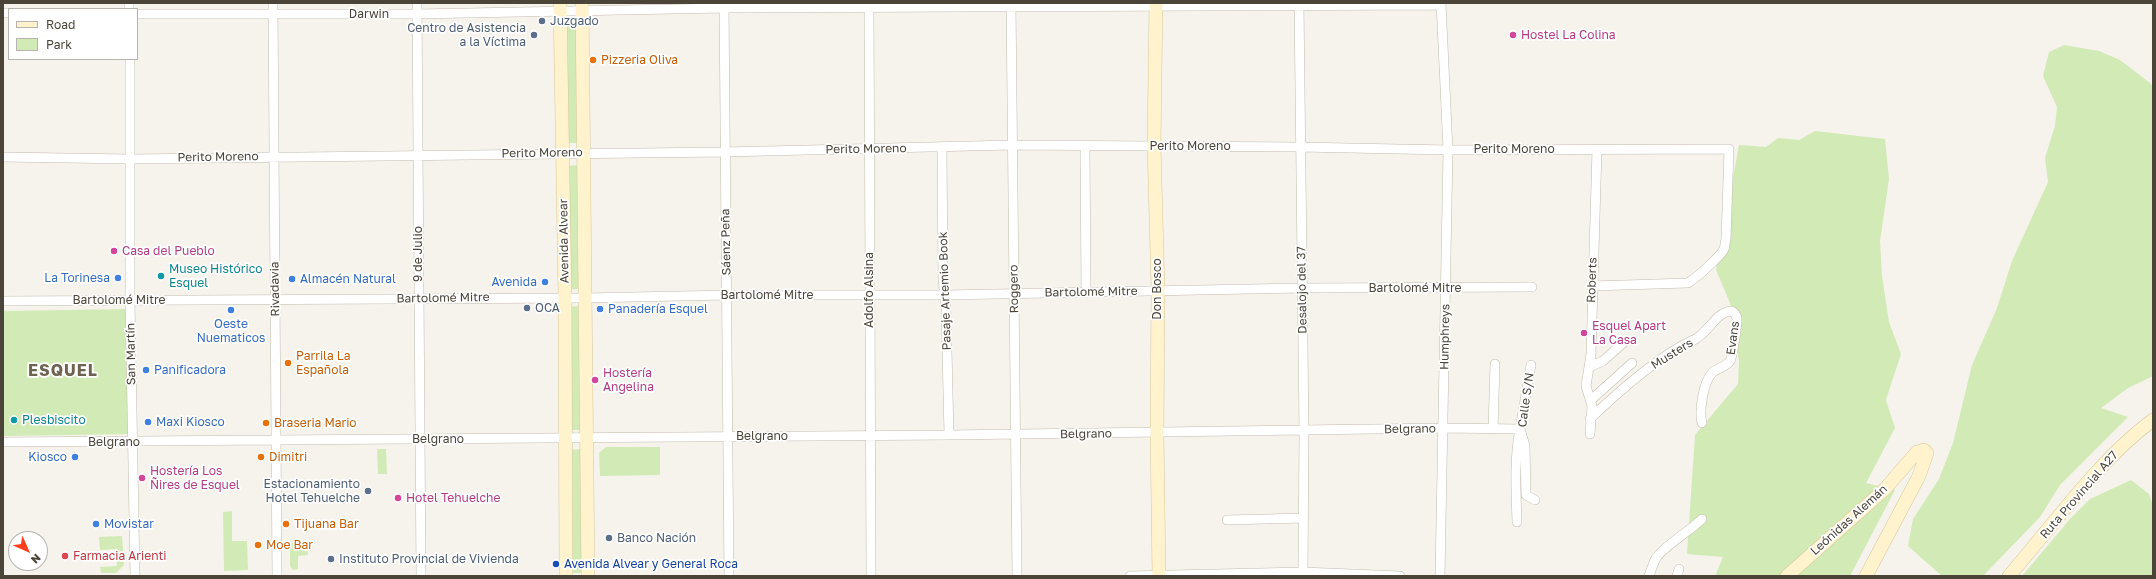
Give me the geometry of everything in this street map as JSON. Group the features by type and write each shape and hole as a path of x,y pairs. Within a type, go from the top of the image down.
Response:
{"main road":[{"name":"Don Bosco","path":"1156,4 1154,146 1158,290 1157,433 1159,576"},
{"name":"Avenida Alvear","path":"582,7 588,576"},
{"name":"Avenida Alvear","path":"560,8 566,576"},
{"name":"Ruta Provincial A27","path":"2009,576 2104,464 2133,435 2153,420"},
{"name":"Leónidas Alemán","path":"1787,576 1885,489 1918,452 1924,450 1927,453 1926,460 1910,497 1866,576"}],"street":[{"name":"Rivadavia","path":"273,3 277,576"},
{"name":"9 de Julio","path":"417,3 421,576"},
{"name":"Desalojo del 37","path":"1299,4 1301,288 1304,431 1303,574"},
{"name":"Darwin","path":"138,14 417,14 582,7 1441,4"},
{"name":"Humphreys","path":"1440,576 1448,150 1441,4"},
{"name":"Sáenz Peña","path":"724,6 729,576"},
{"name":"Adolfo Alsina","path":"869,6 869,296 872,435 870,576"},
{"name":"Roggero","path":"1011,6 1011,145 1017,576"},
{"name":"San Martín","path":"130,60 130,299 135,576"},
{"name":"Perito Moreno","path":"3,157 130,159 273,156 725,152 1011,145 1300,146 1448,150 1729,149 1726,240 1724,249 1695,279 1688,283 1592,286"},
{"path":"1085,146 1086,292"},
{"name":"Pasaje Artemio Book","path":"942,147 943,279 945,295 949,435"},
{"name":"Roberts","path":"1590,434 1591,400 1586,386 1591,354 1597,149"},
{"name":"Bartolomé Mitre","path":"3,302 130,299 275,300 585,298 727,295 869,296 1301,288 1532,287"},
{"name":"Musters","path":"1590,419 1634,380 1665,356 1698,338 1727,311 1736,313"},
{"name":"Evans","path":"1702,423 1699,412 1708,380 1713,372 1730,361 1737,319 1736,313"},
{"path":"1589,367 1603,361 1623,343"},
{"path":"1591,400 1632,363"},
{"path":"1493,429 1495,364"},
{"name":"Calle S/N","path":"1531,365 1520,429 1526,446 1526,495 1535,500"},
{"name":"Belgrano","path":"3,442 1157,433 1443,428 1520,429"},
{"path":"1517,522 1516,488 1518,440 1520,429"},
{"path":"1227,520 1304,518"},
{"path":"1649,576 1657,557 1666,547 1688,532 1702,519"},
{"path":"1130,576 1303,574 1400,576"}],"green space":[{"path":"578,19 579,143 566,143 564,20"},
{"path":"2064,45 2099,51 2120,60 2153,87 2153,376 2128,388 2101,408 2128,417 2060,485 2040,517 1983,576 1942,576 1908,546 1913,519 1939,479 1953,443 1972,365 1997,308 2012,261 2048,182 2045,158 2055,126 2057,107 2043,76 2049,52"},
{"path":"1815,131 1885,139 1889,179 1880,241 1882,276 1889,322 1901,354 1886,400 1895,428 1866,483 1895,490 1850,576 1715,576 1723,557 1687,554 1695,435 1738,384 1739,361 1730,303 1716,270 1739,145 1766,147 1778,138 1799,140"},
{"path":"579,165 581,289 567,289 566,166"},
{"path":"581,306 582,430 568,430 567,307"},
{"path":"131,309 133,434 3,436 3,311"},
{"path":"606,447 660,447 660,475 600,476 599,453"},
{"path":"377,449 386,449 387,474 378,474"},
{"path":"582,449 584,573 570,573 569,450"},
{"path":"2131,480 2149,494 2153,505 2153,576 2022,576 2070,519 2090,499"},
{"path":"232,511 232,541 247,541 248,570 224,571 223,512"},
{"path":"122,536 124,565 116,573 101,573 100,567 117,566 116,549 100,550 99,537"},
{"path":"307,542 308,555 298,556 298,569 293,570 290,566 290,543"}],"place":[{"name":"Juzgado","path":"542,21"},
{"name":"Centro de Asistencia a la Víctima","path":"534,35"},
{"name":"Hostel La Colina","path":"1513,35"},
{"name":"Pizzeria Oliva","path":"593,60"},
{"name":"Casa del Pueblo","path":"114,251"},
{"name":"Museo Histórico Esquel","path":"161,276"},
{"name":"La Torinesa","path":"118,278"},
{"name":"Almacén Natural","path":"292,279"},
{"name":"Avenida","path":"545,282"},
{"name":"OCA","path":"527,308"},
{"name":"Panadería Esquel","path":"600,309"},
{"name":"Oeste Nuematicos","path":"231,310"},
{"name":"Esquel Apart La Casa","path":"1584,333"},
{"name":"Parrila La Española","path":"288,363"},
{"name":"Panificadora","path":"146,370"},
{"name":"Hostería Angelina","path":"595,380"},
{"name":"Plesbiscito","path":"14,420"},
{"name":"Maxi Kiosco","path":"148,422"},
{"name":"Braseria Mario","path":"266,423"},
{"name":"Kiosco","path":"75,457"},
{"name":"Dimitri","path":"261,457"},
{"name":"Hostería Los Ñires de Esquel","path":"142,478"},
{"name":"Estacionamiento Hotel Tehuelche","path":"368,491"},
{"name":"Hotel Tehuelche","path":"398,498"},
{"name":"Movistar","path":"96,524"},
{"name":"Tijuana Bar","path":"286,524"},
{"name":"Banco Nación","path":"609,538"},
{"name":"Moe Bar","path":"258,545"},
{"name":"Farmacia Arienti","path":"65,556"},
{"name":"Instituto Provincial de Vivienda","path":"331,559"},
{"name":"Avenida Alvear y General Roca","path":"556,564"}],"district":[{"name":"ESQUEL","path":"63,371"}]}
